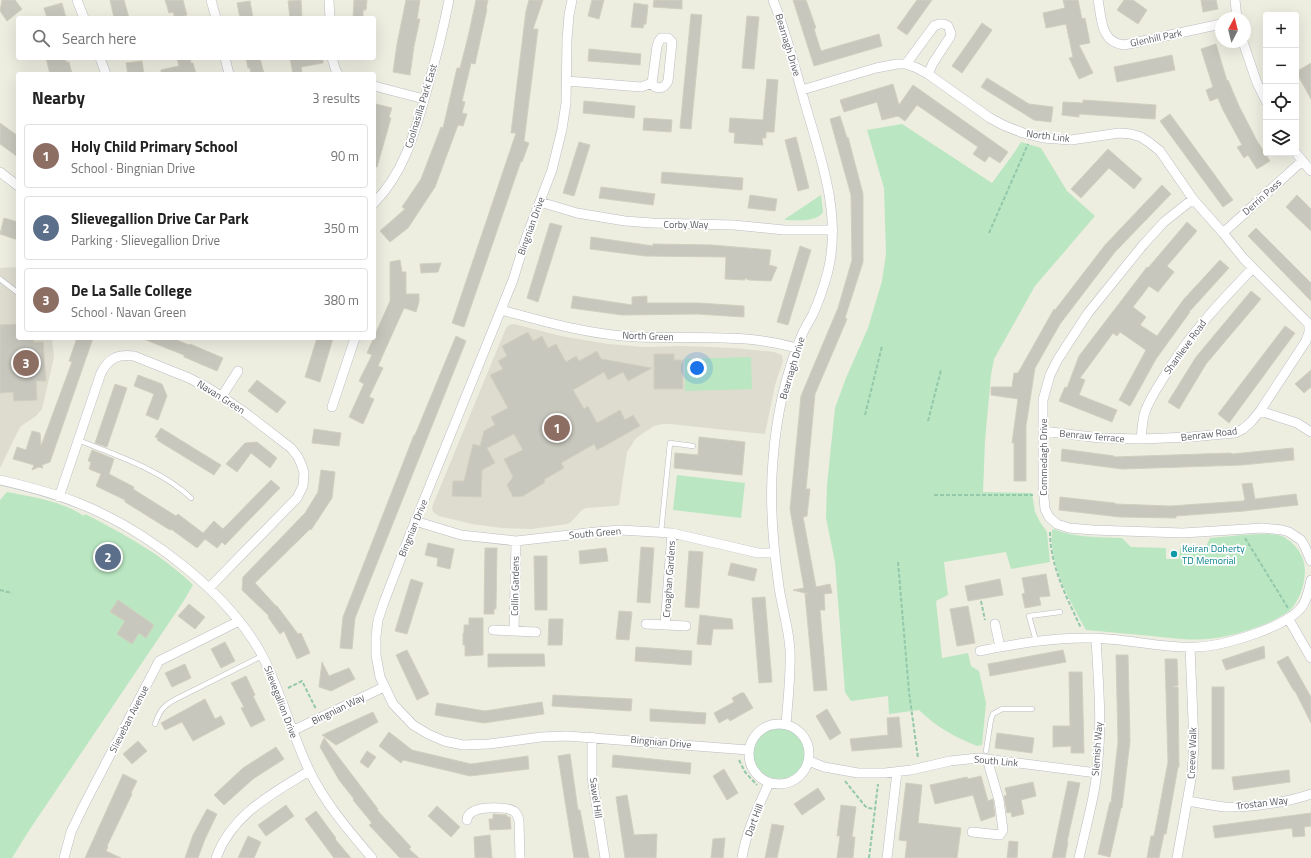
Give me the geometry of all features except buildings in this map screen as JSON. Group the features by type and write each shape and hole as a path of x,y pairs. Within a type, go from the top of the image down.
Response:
{"street":[{"path":"77,0 83,16"},
{"path":"211,0 215,16"},
{"path":"329,0 330,16"},
{"name":"Coolnasilla Park East","path":"376,201 386,189 405,158 416,130 449,0"},
{"name":"Bingnian Drive","path":"572,0 569,15 566,103 562,129 552,170 527,235 513,280 415,521 378,620 376,636 377,666 384,687 393,704 414,725 428,734 444,741 463,745 489,744 540,737 567,736 748,750"},
{"name":"Bearnagh Drive","path":"773,0 802,90 828,188 832,209 833,230 828,271 820,296 797,348 780,405 773,454 771,497 774,554 790,649 790,688 786,724"},
{"name":"Glenhill Park","path":"1098,0 1106,35 1110,41 1117,44 1124,45 1215,25"},
{"path":"1235,0 1236,12"},
{"path":"906,64 934,26 944,24 950,29 950,37 933,63 928,74"},
{"path":"661,38 668,38 672,42 668,81 666,85 659,88 655,87 652,83 659,41 661,38"},
{"path":"1245,48 1257,83 1263,95"},
{"path":"101,60 105,72"},
{"path":"226,60 228,72"},
{"path":"333,60 337,72"},
{"name":"North Link","path":"802,90 876,68 906,64 928,74 990,118 1014,130 1031,135 1071,140 1119,133 1141,137 1160,151 1193,199 1223,233"},
{"path":"567,81 641,87 652,83"},
{"path":"376,87 424,99"},
{"path":"1298,156 1311,171"},
{"name":"Derrin Pass","path":"1223,233 1302,161"},
{"path":"0,172 16,184"},
{"name":"Commedagh Drive","path":"1193,199 1164,222 1143,245 1088,313 1073,334 1050,375 1045,388 1043,400 1044,504 1049,517 1057,524 1069,528 1183,533 1272,528 1282,530 1295,535 1301,540 1311,561"},
{"name":"Corby Way","path":"540,202 577,213 625,221 669,224 719,224 784,230 833,230"},
{"path":"1223,233 1253,268"},
{"name":"Benraw Road","path":"1141,440 1235,433 1247,426 1260,411 1306,341 1309,332 1309,324 1253,268"},
{"name":"Shanlieve Road","path":"1141,440 1145,413 1154,393 1169,368 1203,322 1253,268"},
{"name":"North Green","path":"501,310 560,326 600,334 636,337 738,338 772,342 797,348"},
{"path":"332,407 354,340"},
{"name":"Navan Green","path":"59,497 101,373 105,364 111,359 118,356 134,356 189,378 222,396 291,448 302,466 304,480 301,492 297,498 209,588"},
{"path":"222,396 238,372"},
{"path":"1260,411 1297,423 1311,432"},
{"name":"Benraw Terrace","path":"1043,431 1100,438 1141,440"},
{"name":"Slievegallion Drive","path":"0,480 22,485 79,503 128,528 173,557 223,600 257,646 282,699 292,731 309,771 331,807 372,858"},
{"name":"South Green","path":"415,521 461,535 516,541 620,530 672,533 758,553 774,554"},
{"name":"Croaghan Gardens","path":"666,625 672,533"},
{"name":"Collin Gardens","path":"514,631 516,541"},
{"path":"980,651 1036,641 1086,638 1190,647 1208,646 1229,641 1279,624 1291,617 1301,608 1307,595 1310,583"},
{"path":"1291,617 1311,658"},
{"name":"Slieveban Avenue","path":"64,858 71,832 82,806 159,661 238,621"},
{"path":"646,624 686,626"},
{"path":"995,624 1000,647"},
{"path":"493,630 536,632"},
{"name":"Slemish Way","path":"1079,858 1097,773 1100,724 1096,638"},
{"name":"Creeve Walk","path":"1177,858 1188,801 1194,744 1190,647"},
{"name":"Bingnian Way","path":"292,731 384,687"},
{"path":"777,723 786,724 800,732 805,738 809,753 808,761 802,774 796,779 783,784 769,783 757,776 750,764 748,750 750,742 755,734 761,729 777,723"},
{"name":"Sawel Hill","path":"592,737 592,777 605,858"},
{"path":"972,832 1000,835 1004,830 999,800 987,755"},
{"name":"South Link","path":"808,761 824,767 870,773 897,772 950,760 978,758 987,755 1097,773"},
{"path":"216,858 220,847 232,829 245,814 255,805 283,786 309,771"},
{"path":"887,858 897,772"},
{"name":"Dart Hill","path":"742,858 749,831 769,783"},
{"name":"Trostan Way","path":"1188,801 1225,807 1241,807 1311,795"},
{"path":"466,820 467,816 476,810 504,808 514,811 518,820 520,858"}],"lane":[{"path":"0,279 16,291"},
{"path":"78,440 125,458 150,470 191,498"},
{"path":"661,532 670,443 693,446"},
{"path":"1036,641 1029,616 1060,612"},
{"path":"155,724 159,713 165,705 262,656"},
{"path":"987,755 991,719 993,714 1002,709 1032,709"}],"path":[{"path":"989,233 1031,135"},
{"path":"865,415 882,346"},
{"path":"928,421 941,370"},
{"path":"934,495 1036,495"},
{"path":"1050,533 1051,554 1068,599 1086,638"},
{"path":"1246,539 1291,617"},
{"path":"898,562 909,692 919,768"},
{"path":"0,590 12,593"},
{"path":"284,690 302,681 313,704"},
{"path":"738,757 750,778 757,784 757,788"},
{"path":"840,776 865,806 875,809"},
{"path":"869,858 878,779"}],"shaded area":[{"path":"16,267 16,340 52,340 54,357 42,409 36,416 21,426 0,468 0,268"},
{"path":"514,324 561,336 608,344 645,347 685,346 733,348 774,352 782,355 783,361 775,385 765,434 670,424 654,426 636,438 627,452 619,505 586,508 567,524 532,529 502,528 472,524 439,516 433,512 432,507 506,328 509,325"}],"green space":[{"path":"902,124 992,183 1021,142 1041,148 1067,191 1095,216 1035,286 994,359 991,375 985,441 983,492 1032,493 1035,512 1047,532 1050,562 1011,569 1006,552 944,562 948,595 936,601 942,658 968,653 971,666 979,671 986,703 982,745 977,746 946,731 932,722 919,710 889,714 888,696 851,701 845,692 835,562 826,518 827,485 835,408 846,378 868,328 882,281 886,254 884,188 867,130"},
{"path":"821,195 823,212 820,216 806,220 785,220 785,219"},
{"path":"751,357 752,389 685,391 685,359"},
{"path":"677,475 745,483 741,518 673,510"},
{"path":"7,492 47,500 57,503 84,516 85,514 142,545 169,564 193,585 12,858 0,858 0,500"},
{"path":"1054,529 1079,536 1122,538 1131,547 1166,548 1166,559 1179,559 1180,548 1205,548 1210,538 1258,534 1282,536 1298,549 1304,561 1305,576 1298,600 1289,611 1260,626 1227,636 1208,639 1190,639 1086,630 1067,594 1057,569 1052,543 1052,530"},
{"path":"779,727 789,729 797,735 803,743 805,753 803,763 797,771 789,777 779,779 769,777 761,771 755,763 753,753 755,743 761,735 769,729"}],"place":[{"name":"De La Salle College","path":"26,363"},
{"name":"Holy Child Primary School","path":"557,428"},
{"name":"Keiran Doherty TD Memorial","path":"1174,554"},
{"name":"Slievegallion Drive Car Park","path":"108,557"}]}
